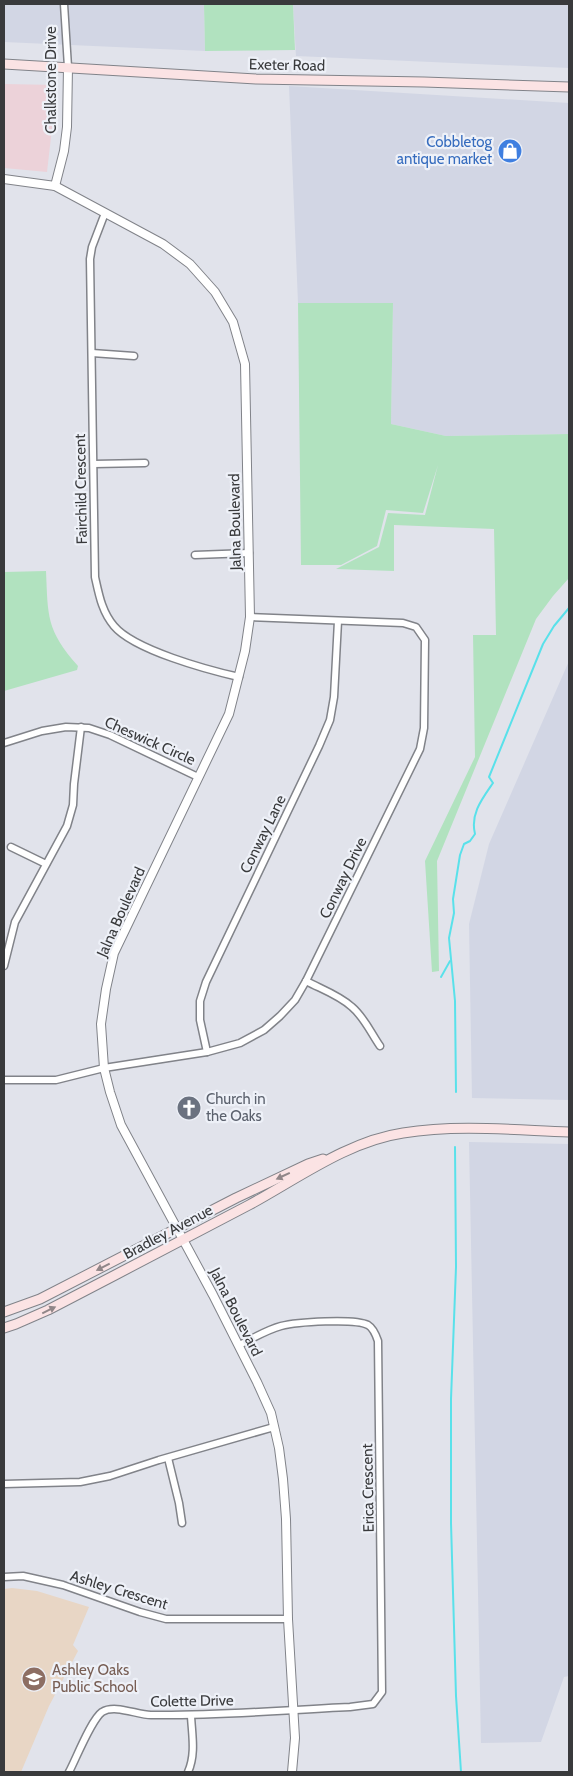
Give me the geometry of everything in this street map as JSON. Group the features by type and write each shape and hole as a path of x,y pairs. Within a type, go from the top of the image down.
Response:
{"main road":[{"name":"Exeter Road","path":"4,64 256,79 433,82 569,87"},
{"name":"Bradley Avenue","path":"4,1328 48,1310 249,1205 358,1145 386,1136 440,1129 569,1132"},
{"name":"Bradley Avenue","path":"4,1312 40,1299 236,1198 308,1164 341,1153"}],"street":[{"name":"Chalkstone Drive","path":"55,186 66,135 68,67 64,4"},
{"name":"Jalna Boulevard","path":"4,179 55,186 164,244 190,264 215,292 234,322 244,364 250,617 245,650 229,714 114,953 101,1024 104,1068 121,1125 239,1346 267,1405 274,1427 283,1479 292,1709 295,1738 292,1772"},
{"name":"Fairchild Crescent","path":"105,213 92,247 90,259 95,577 101,606 114,627 128,639 182,661 239,677"},
{"path":"92,353 134,356"},
{"path":"94,464 144,463"},
{"path":"195,555 249,553"},
{"name":"Conway Drive","path":"4,1080 56,1080 104,1068 208,1052 240,1043 264,1030 295,1000 306,981 420,749 424,728 425,640 416,627 403,623 250,617"},
{"name":"Conway Lane","path":"208,1052 200,1020 200,1001 206,982 330,720 334,697 338,621"},
{"name":"Cheswick Circle","path":"4,743 42,731 66,727 89,728 110,735 198,777"},
{"path":"4,966 15,922 67,826 73,805 81,727"},
{"path":"11,847 46,864"},
{"path":"306,981 337,996 352,1007 380,1046"},
{"name":"Erica Crescent","path":"239,1346 281,1326 298,1322 362,1323 370,1326 378,1341 382,1692 373,1704 366,1706 292,1709"},
{"path":"4,1484 80,1482 110,1476 274,1427"},
{"path":"168,1458 182,1523"},
{"name":"Ashley Crescent","path":"4,1577 23,1576 64,1585 140,1612 166,1619 288,1619"},
{"name":"Colette Drive","path":"69,1772 95,1720 103,1712 114,1709 149,1716 191,1716 292,1709"},
{"path":"188,1772 192,1763 193,1748 191,1716"}],"shaded area":[{"path":"4,4 204,4 205,51 4,42"},
{"path":"293,4 569,4 569,68 296,56"},
{"path":"4,84 57,85 47,172 4,168"},
{"path":"289,86 569,103 569,434 446,436 391,424 393,303 298,303"},
{"path":"569,661 569,1100 472,1098 469,924 489,844"},
{"path":"469,1142 569,1144 569,1676 564,1677 541,1742 481,1743"},
{"name":"Ashley Oaks Public School","path":"4,1589 37,1591 89,1607 73,1645 78,1651 49,1706 21,1772 4,1772"}],"green space":[{"path":"204,4 293,4 295,50 205,51"},
{"path":"298,303 393,303 391,424 446,436 569,434 569,578 536,619 437,861 439,971 432,972 425,861 475,757 473,635 496,635 494,529 394,525 394,571 336,569 379,547 388,513 425,515 438,465 423,513 386,510 377,546 341,565 301,565"},
{"path":"46,571 47,600 54,632 78,666 77,670 4,691 4,572"}],"waterway":[{"path":"456,1092 455,1001 449,938 454,913 453,899 460,855 464,844 470,841 475,834 474,820 478,807 493,783 489,777 543,644 554,626 569,608"},
{"path":"441,977 450,961"},
{"path":"455,1147 456,1267 451,1399 451,1523 456,1696 461,1772"}],"place":[{"name":"Cobbletog antique market","path":"510,151"},
{"name":"Church in the Oaks","path":"189,1108"},
{"name":"Ashley Oaks Public School","path":"34,1679"}]}
